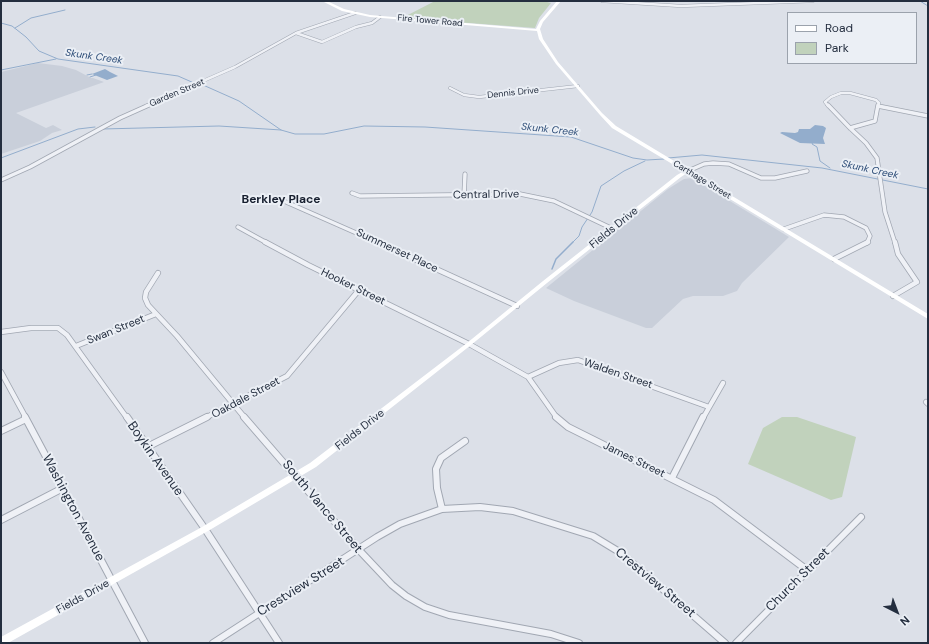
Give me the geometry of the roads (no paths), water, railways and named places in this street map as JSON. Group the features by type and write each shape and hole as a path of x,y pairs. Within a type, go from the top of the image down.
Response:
{"street":[{"name":"Fire Tower Road","path":"324,1 343,10 380,17 538,30"},
{"path":"538,30 544,17 559,1"},
{"path":"602,1 665,6 813,1"},
{"path":"714,1 717,5"},
{"path":"718,1 722,5"},
{"name":"Garden Street","path":"1,180 30,167 120,118 235,67 296,33 355,13"},
{"path":"296,33 322,42 356,27 372,23 380,17"},
{"name":"Carthage Street","path":"538,30 541,39 551,55 600,114 614,127 928,317"},
{"name":"Dennis Drive","path":"450,88 464,95 479,97 578,86"},
{"path":"850,128 875,121 879,103 876,100 850,93 841,93 827,99 825,102 833,112 874,152 885,212 898,254 917,282 893,296"},
{"path":"878,106 928,116"},
{"path":"688,171 704,164 713,163 728,164 761,178 776,178 808,171"},
{"name":"Fields Drive","path":"1,642 205,529 296,475 335,449 679,176 688,171"},
{"path":"464,196 465,174"},
{"name":"Central Drive","path":"352,193 360,196 464,196 520,194 540,196 554,201 613,229"},
{"name":"Summerset Place","path":"277,198 350,229 517,306"},
{"path":"784,229 824,215 848,218 866,228 870,236 867,243 834,259"},
{"name":"Hooker Street","path":"238,227 359,290 469,344"},
{"name":"South Vance Street","path":"158,273 149,286 145,298 148,305 177,336 359,550 392,585 406,596 425,607 449,615 551,634 579,643"},
{"name":"Oakdale Street","path":"148,447 276,383 287,376 359,290"},
{"name":"Swan Street","path":"76,346 156,314"},
{"name":"Boykin Avenue","path":"1,332 31,328 58,328 76,346 205,529 279,643"},
{"name":"James Street","path":"469,344 528,377 558,420 568,427 714,500 807,570"},
{"name":"Walden Street","path":"528,377 559,363 569,360 578,360 709,407"},
{"name":"Washington Avenue","path":"1,372 113,580 145,643"},
{"path":"672,478 723,383"},
{"path":"1,431 26,419"},
{"path":"442,509 435,478 436,469 441,458 465,441"},
{"path":"1,520 63,488"},
{"name":"Crestview Street","path":"213,643 400,524 442,509 480,507 513,511 593,536 622,553 726,643"},
{"name":"Church Street","path":"736,643 861,517"}],"water":[{"path":"105,69 118,76 107,80 92,74"},
{"path":"815,125 826,128 823,138 825,144 800,143 780,133 795,133 798,132 799,129 810,129"}],"waterway":[{"path":"920,1 928,6"},
{"path":"15,28 31,18 65,10"},
{"name":"Skunk Creek","path":"1,23 12,26 26,37 39,51 58,59 178,76 194,83"},
{"path":"1,70 56,59"},
{"path":"87,75 92,74"},
{"path":"90,77 96,75"},
{"name":"Skunk Creek","path":"203,85 239,101 281,130"},
{"path":"103,129 219,126 281,130"},
{"name":"Skunk Creek","path":"281,130 295,134 324,134 364,126 425,127 571,137 633,158 647,160 664,159"},
{"path":"1,158 78,129 95,127"},
{"path":"813,142 812,144 817,147 820,161 830,168"},
{"name":"Skunk Creek","path":"668,158 702,155 822,168 928,189"},
{"path":"552,269 556,259 579,236 582,227 592,212 601,186 624,171 645,161"}],"district":[{"name":"Berkley Place","path":"281,200"}]}
